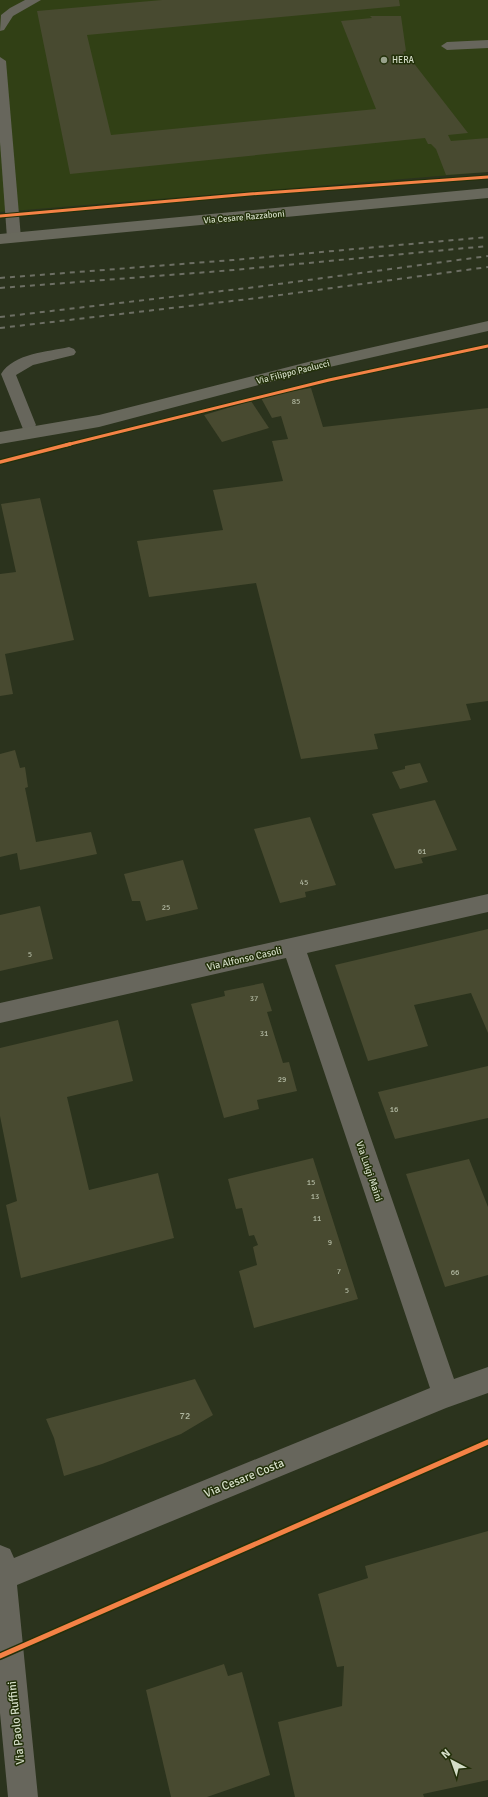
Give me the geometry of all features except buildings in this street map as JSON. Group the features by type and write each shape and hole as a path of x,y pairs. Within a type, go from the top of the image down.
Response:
{"street":[{"name":"Via Cesare Razzaboni","path":"7,239 488,193"},
{"name":"Via Filippo Paolucci","path":"0,438 99,421 312,366 488,326"},
{"name":"Via Filippo Paolucci","path":"0,426 99,421"},
{"name":"Via Alfonso Casoli","path":"0,1014 488,903"},
{"name":"Via Luigi Maini","path":"294,947 446,1395"},
{"name":"Via Cesare Costa","path":"1,1571 446,1395 488,1380"},
{"name":"Via Paolo Ruffini","path":"1,1571 23,1797"}],"lane":[{"path":"0,26 8,14 19,6 35,0"},
{"path":"447,46 488,44"},
{"path":"0,61 7,239"},
{"path":"28,425 9,380 8,374 13,368 22,363 69,352"}],"shaded area":[{"path":"0,0 488,0 488,172 0,212"}],"railway":[{"path":"0,278 233,260 488,237"},
{"path":"0,288 234,270 488,246"},
{"path":"0,317 256,287 488,256"},
{"path":"0,328 258,298 488,267"}],"cycle path":[{"path":"0,216 250,194 488,177"},
{"path":"0,462 329,380 488,346"},
{"path":"0,1656 488,1442"}],"place":[{"name":"HERA","path":"384,60"}]}
